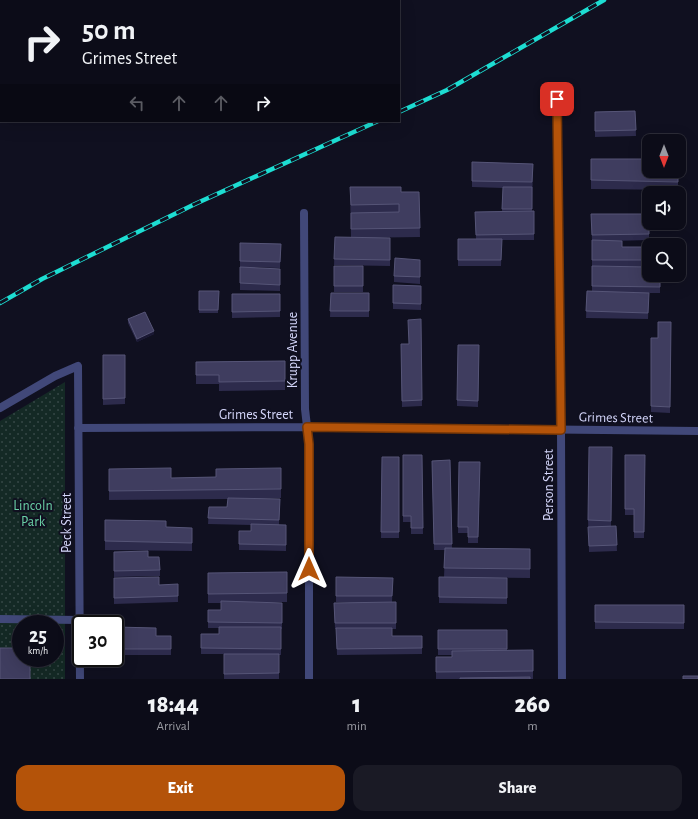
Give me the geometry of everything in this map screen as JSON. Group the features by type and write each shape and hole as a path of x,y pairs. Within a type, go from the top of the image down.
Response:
{"street":[{"name":"Person Street","path":"557,99 562,679"},
{"name":"Krupp Avenue","path":"304,213 306,409 309,444 308,679"},
{"name":"Peck Street","path":"0,408 55,376 78,366 79,615"},
{"name":"Grimes Street","path":"78,428 307,427 698,431"},
{"path":"0,619 72,620"},
{"name":"Peck Street","path":"80,667 80,679"}],"green space":[{"name":"Lincoln Park","path":"65,382 65,679 0,679 0,421"}],"building":[{"path":"635,111 636,130 595,131 595,112"},
{"path":"591,159 642,159 642,178 678,178 678,182 591,180"},
{"path":"472,162 533,164 532,182 472,181"},
{"path":"350,187 401,187 401,192 419,192 420,228 351,229 351,213 399,212 399,204 351,205"},
{"path":"503,187 532,187 532,209 502,209"},
{"path":"534,211 534,234 476,235 475,212"},
{"path":"591,214 642,214 642,230 649,230 649,234 592,235"},
{"path":"335,237 390,238 390,260 334,259"},
{"path":"458,239 502,239 501,260 458,260"},
{"path":"592,240 622,241 622,247 642,247 642,260 592,260"},
{"path":"240,243 281,244 280,262 240,261"},
{"path":"395,258 420,260 420,277 394,276"},
{"path":"334,266 363,266 363,286 334,286"},
{"path":"592,266 642,267 642,282 660,282 660,287 592,286"},
{"path":"240,267 280,269 280,285 240,283"},
{"path":"393,285 421,286 421,304 393,303"},
{"path":"199,291 219,291 218,310 199,310"},
{"path":"587,291 649,293 648,313 586,311"},
{"path":"331,293 369,293 369,311 330,311"},
{"path":"232,294 280,294 280,311 232,312"},
{"path":"145,312 154,331 137,339 128,319"},
{"path":"421,319 422,400 402,401 401,344 409,344 408,320"},
{"path":"658,322 671,322 670,407 651,406 651,338 658,338"},
{"path":"458,345 479,345 478,401 457,400"},
{"path":"103,355 125,355 125,398 103,399"},
{"path":"285,361 285,381 219,382 219,375 196,375 196,362"},
{"path":"589,447 612,447 611,521 588,520"},
{"path":"403,455 422,455 423,528 411,528 411,516 403,516"},
{"path":"625,455 645,455 644,532 634,532 634,509 625,509"},
{"path":"382,457 399,457 399,532 381,532"},
{"path":"450,460 452,544 434,544 432,461"},
{"path":"459,462 480,462 478,537 468,537 468,527 458,527"},
{"path":"171,468 171,478 216,477 216,469 281,468 281,489 109,491 109,469"},
{"path":"228,498 280,499 279,520 208,518 209,507 227,507"},
{"path":"105,520 166,521 166,527 192,528 192,543 105,541"},
{"path":"251,524 286,525 286,545 239,544 239,531 251,531"},
{"path":"616,526 617,545 589,546 588,527"},
{"path":"445,548 530,549 530,569 444,568"},
{"path":"148,551 148,557 159,557 160,570 114,571 114,552"},
{"path":"287,572 287,593 208,594 208,573"},
{"path":"159,577 159,585 178,584 178,596 114,598 114,578"},
{"path":"336,577 393,578 392,596 336,596"},
{"path":"439,577 507,578 507,598 439,597"},
{"path":"221,601 282,603 282,623 208,622 208,610 221,610"},
{"path":"396,602 396,623 335,623 334,603"},
{"path":"595,605 684,605 684,623 595,622"},
{"path":"124,627 156,628 156,636 171,636 171,649 124,649"},
{"path":"219,627 281,627 281,649 201,648 201,634 219,634"},
{"path":"336,628 392,628 392,636 422,636 422,648 337,649"},
{"path":"438,630 507,630 507,649 438,649"},
{"path":"0,648 12,648 12,667 30,667 30,679 0,679"},
{"path":"533,650 533,671 436,672 436,657 452,657 452,651"},
{"path":"224,654 279,654 279,673 224,674"},
{"path":"683,676 698,676 698,679 683,679"},
{"path":"530,677 530,679 460,679 460,678"}],"railway":[{"path":"400,112 447,90 604,0"},
{"path":"0,303 42,279 195,204 376,122"}],"route":[{"path":"309,569 309,444 307,427 561,430 557,99"}]}
